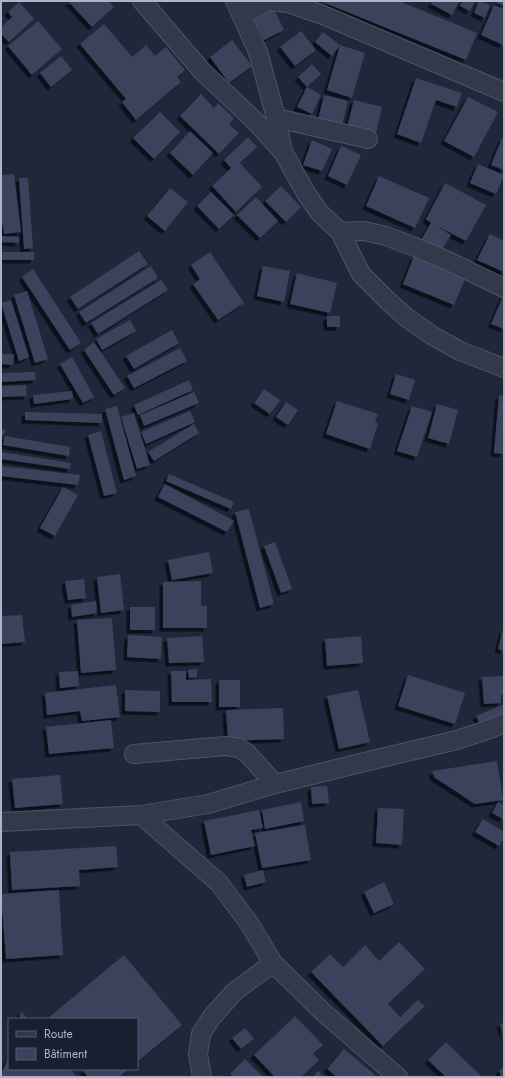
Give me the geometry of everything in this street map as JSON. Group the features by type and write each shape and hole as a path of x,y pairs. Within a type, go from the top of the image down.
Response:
{"street":[{"path":"142,1 202,71 257,123 283,152 306,193 319,212 340,232 361,274 406,318 433,336 460,351 504,368"},
{"path":"237,5 252,10 267,1 288,3 323,15 504,92"},
{"path":"237,5 258,52 276,118 283,152"},
{"path":"276,118 368,139"},
{"path":"340,232 364,231 386,236 448,261 504,288"},
{"path":"1,822 141,815 208,804 275,784 457,740 504,723"},
{"path":"134,754 226,746 239,748 246,753 275,784"},
{"path":"141,815 219,883 249,923 273,963 324,1013 398,1077"},
{"path":"202,1077 198,1054 201,1034 211,1018 234,992 273,963"}],"building":[{"path":"68,1 108,1 114,7 92,27"},
{"path":"320,1 399,1 477,33 466,60"},
{"path":"433,1 459,1 452,15 431,4"},
{"path":"463,1 475,1 470,11 460,6"},
{"path":"479,1 490,5 485,18 474,13"},
{"path":"498,1 504,1 504,6 497,3"},
{"path":"19,2 34,19 9,42 1,34 1,27 12,17 8,12"},
{"path":"494,5 504,9 503,45 481,35"},
{"path":"274,9 284,30 264,40 254,19"},
{"path":"38,21 62,49 32,75 8,46"},
{"path":"104,24 132,57 146,45 155,56 166,47 185,70 177,77 181,82 136,120 122,102 126,99 80,44"},
{"path":"301,31 316,50 295,66 280,47"},
{"path":"323,32 340,45 332,56 315,42"},
{"path":"232,40 252,66 229,83 210,57"},
{"path":"340,45 365,53 352,98 327,90"},
{"path":"61,56 72,70 51,87 40,73"},
{"path":"312,64 321,74 307,87 298,77"},
{"path":"416,78 462,93 457,107 436,100 421,143 397,134"},
{"path":"307,87 321,95 312,114 297,107"},
{"path":"201,94 214,108 218,103 234,118 229,124 239,133 219,154 180,116"},
{"path":"324,95 348,101 342,126 318,120"},
{"path":"468,97 498,112 474,157 444,141"},
{"path":"354,100 382,107 376,134 347,127"},
{"path":"160,112 180,132 154,159 133,138"},
{"path":"190,131 213,153 193,175 170,153"},
{"path":"248,137 257,147 240,163 262,187 236,212 212,186 231,168 224,160"},
{"path":"502,138 504,138 504,170 491,165"},
{"path":"312,140 332,149 322,171 303,165"},
{"path":"341,146 361,155 347,185 328,176"},
{"path":"478,164 504,175 496,194 470,183"},
{"path":"14,174 21,232 4,234 1,214 1,175"},
{"path":"379,176 429,198 415,228 366,206"},
{"path":"19,178 28,178 33,248 24,249"},
{"path":"445,183 486,205 466,241 435,225 451,235 441,251 421,240 431,223 426,219"},
{"path":"281,186 301,207 286,222 265,201"},
{"path":"170,188 188,202 165,231 147,216"},
{"path":"211,192 234,215 219,229 197,206"},
{"path":"256,197 278,221 260,238 237,215"},
{"path":"490,234 504,241 504,272 477,260"},
{"path":"1,236 19,237 19,243 1,242"},
{"path":"139,251 148,264 78,309 70,297"},
{"path":"1,252 34,252 34,260 1,260"},
{"path":"210,252 244,303 218,320 193,284 200,279 191,265"},
{"path":"414,256 466,277 454,305 403,284"},
{"path":"151,266 158,278 86,323 79,312"},
{"path":"263,266 290,271 284,302 257,296"},
{"path":"33,269 81,343 70,350 22,277"},
{"path":"297,273 337,283 330,313 290,304"},
{"path":"161,280 168,290 98,334 91,323"},
{"path":"27,291 48,359 35,363 14,295"},
{"path":"504,294 504,329 491,324"},
{"path":"11,300 29,357 19,361 1,303"},
{"path":"327,316 340,316 340,327 327,327"},
{"path":"130,320 136,331 102,350 96,339"},
{"path":"172,330 179,343 134,369 126,356"},
{"path":"94,342 125,388 114,395 84,350"},
{"path":"180,348 187,361 134,388 127,376"},
{"path":"1,354 14,354 13,365 1,364"},
{"path":"72,357 94,397 83,403 60,364"},
{"path":"35,372 36,380 1,382 1,373"},
{"path":"396,374 415,380 409,400 390,394"},
{"path":"189,380 193,390 138,415 134,405"},
{"path":"26,385 27,396 1,397 1,386"},
{"path":"264,389 280,400 270,414 254,403"},
{"path":"72,391 73,399 34,404 33,395"},
{"path":"194,392 199,403 144,426 140,415"},
{"path":"499,395 504,396 504,454 494,453"},
{"path":"337,401 378,414 375,422 378,424 370,449 326,434"},
{"path":"286,402 298,410 288,425 276,417"},
{"path":"437,404 458,410 449,444 428,438"},
{"path":"117,406 136,476 124,480 105,409"},
{"path":"412,406 432,412 417,457 397,451"},
{"path":"190,411 195,422 146,444 141,432"},
{"path":"25,412 102,414 102,423 25,420"},
{"path":"134,413 150,465 137,469 121,417"},
{"path":"194,424 199,433 154,461 148,452"},
{"path":"1,428 6,431 1,438"},
{"path":"101,431 117,493 104,496 88,435"},
{"path":"5,436 70,447 69,456 3,445"},
{"path":"1,452 71,463 70,469 1,459"},
{"path":"1,466 80,475 78,485 1,476"},
{"path":"169,474 234,502 231,509 166,481"},
{"path":"165,484 234,521 227,532 158,497"},
{"path":"63,487 78,495 55,536 40,528"},
{"path":"249,509 274,604 260,608 235,512"},
{"path":"275,542 292,589 281,593 264,546"},
{"path":"209,552 213,573 172,580 168,560"},
{"path":"120,574 124,610 101,613 97,577"},
{"path":"84,579 86,598 68,600 65,581"},
{"path":"201,581 201,606 207,606 207,628 163,628 163,582"},
{"path":"96,601 97,613 72,617 71,605"},
{"path":"130,607 155,607 155,630 130,630"},
{"path":"22,615 25,642 1,644 1,616"},
{"path":"112,618 116,670 81,673 77,620"},
{"path":"504,629 504,651 498,649"},
{"path":"128,635 162,637 161,659 127,657"},
{"path":"202,636 204,662 169,663 167,638"},
{"path":"361,636 363,663 327,666 325,639"},
{"path":"197,669 197,677 189,678 188,670"},
{"path":"78,671 79,686 60,688 59,672"},
{"path":"171,671 186,671 186,680 211,679 212,702 172,702"},
{"path":"408,675 465,693 455,724 398,706"},
{"path":"504,676 504,694 501,695 501,703 484,704 482,677"},
{"path":"219,680 240,680 240,707 219,707"},
{"path":"116,685 120,717 82,721 80,711 47,715 45,693"},
{"path":"125,690 160,691 160,712 125,711"},
{"path":"358,690 370,742 339,749 327,696"},
{"path":"504,704 504,715 481,726 476,716"},
{"path":"283,708 284,739 228,741 226,710"},
{"path":"111,720 114,748 49,754 46,727"},
{"path":"497,761 503,800 475,804 434,777 432,771"},
{"path":"60,775 63,804 15,808 12,779"},
{"path":"327,786 329,803 312,804 311,787"},
{"path":"301,802 304,821 265,829 262,810"},
{"path":"498,802 504,805 503,819 492,813"},
{"path":"378,808 404,809 402,845 376,843"},
{"path":"259,810 263,828 251,830 255,846 211,855 204,821"},
{"path":"483,819 504,832 504,838 499,846 475,832"},
{"path":"305,825 311,860 262,868 255,833"},
{"path":"116,846 118,867 79,870 80,886 12,890 10,852"},
{"path":"263,870 266,882 247,887 244,875"},
{"path":"384,882 394,904 374,913 364,892"},
{"path":"59,890 63,955 6,959 1,894"},
{"path":"399,942 425,969 388,1004 400,1017 418,1000 425,1006 383,1046 311,972 330,954 343,967 365,945 379,961"},
{"path":"124,955 182,1025 138,1061 138,1018 48,1018"},
{"path":"21,1011 27,1018 20,1018"},
{"path":"295,1016 323,1045 313,1054 319,1060 301,1077 275,1077 254,1055"},
{"path":"504,1023 504,1037 500,1024"},
{"path":"245,1028 254,1039 241,1049 232,1038"},
{"path":"446,1042 481,1076 480,1077 446,1077 428,1060"},
{"path":"344,1049 375,1075 373,1077 337,1077 327,1069"},
{"path":"245,1059 263,1077 233,1077 230,1074"},
{"path":"8,1060 8,1070 71,1070 77,1077 1,1077 1,1073"},
{"path":"504,1068 504,1077 501,1077 499,1070"},
{"path":"83,1070 128,1070 119,1077 88,1077"},
{"path":"318,1071 324,1077 313,1077"}]}
